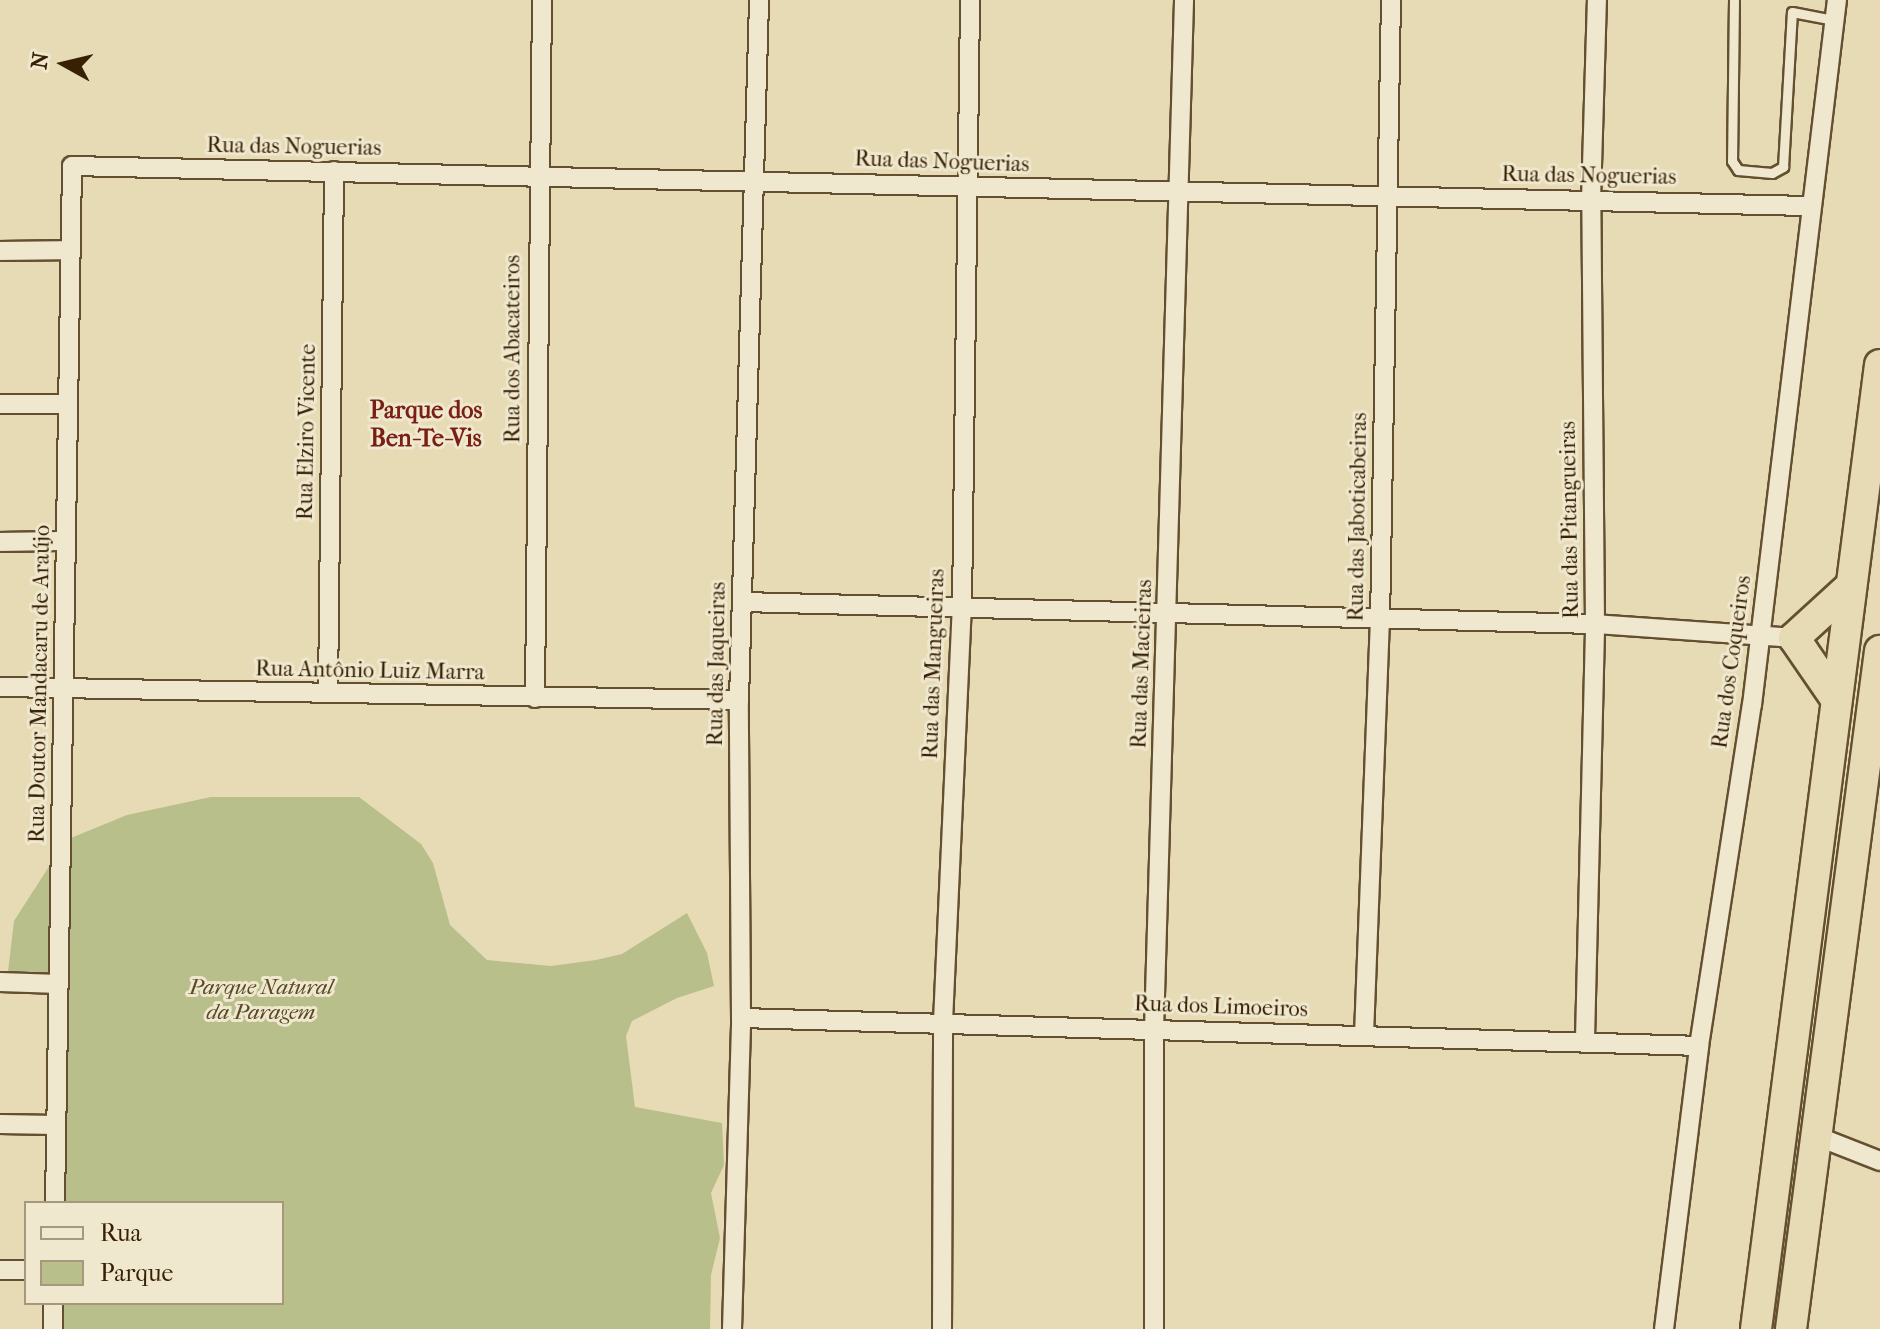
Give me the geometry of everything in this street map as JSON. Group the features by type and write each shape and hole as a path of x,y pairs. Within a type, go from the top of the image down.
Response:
{"highway":[{"path":"1756,1329 1880,365"},
{"path":"1836,699 1794,638 1851,586"},
{"path":"1791,1329 1880,651"}],"street":[{"name":"Rua dos Abacateiros","path":"535,698 542,0"},
{"name":"Rua das Jaqueiras","path":"732,1329 741,1018 739,700 759,0"},
{"name":"Rua das Mangueiras","path":"942,1329 943,1022 962,605 970,0"},
{"name":"Rua das Macieiras","path":"1154,1329 1154,1030 1184,0"},
{"name":"Rua das Jaboticabeiras","path":"1364,1035 1380,622 1391,0"},
{"name":"Rua das Pitangueiras","path":"1585,1039 1595,624 1591,200 1597,0"},
{"name":"Rua dos Coqueiros","path":"1664,1329 1699,1046 1760,633 1809,206 1837,0"},
{"name":"Rua das Noguerias","path":"72,166 1809,206"},
{"name":"Rua Doutor Mandacaru de Araújo","path":"55,1201 72,166"},
{"name":"Rua Elziro Vicente","path":"328,693 334,171"},
{"path":"0,251 71,250"},
{"path":"0,404 68,404"},
{"path":"0,542 66,541"},
{"path":"742,602 962,605 1167,616 1380,622 1595,624 1760,633 1794,638"},
{"name":"Rua Antônio Luiz Marra","path":"0,687 739,700"},
{"path":"0,982 59,984"},
{"name":"Rua dos Limoeiros","path":"741,1018 1585,1039 1699,1046"},
{"path":"0,1124 56,1125"},
{"path":"1816,1136 1880,1161"},
{"path":"0,1270 24,1270"},
{"path":"53,1305 53,1329"}],"lane":[{"path":"1734,0 1732,161 1738,170 1772,173 1783,167 1792,12 1834,20"}],"green space":[{"name":"Parque Natural da Paragem","path":"211,797 359,797 421,844 433,863 450,925 487,960 551,966 622,954 687,913 707,953 714,986 677,998 632,1021 626,1036 635,1107 722,1123 724,1165 711,1193 720,1238 711,1275 710,1329 62,1329 60,1305 284,1305 284,1201 51,1201 60,976 8,972 14,921 66,840 127,815"}],"district":[{"name":"Parque dos Ben-Te-Vis","path":"426,425"}]}
